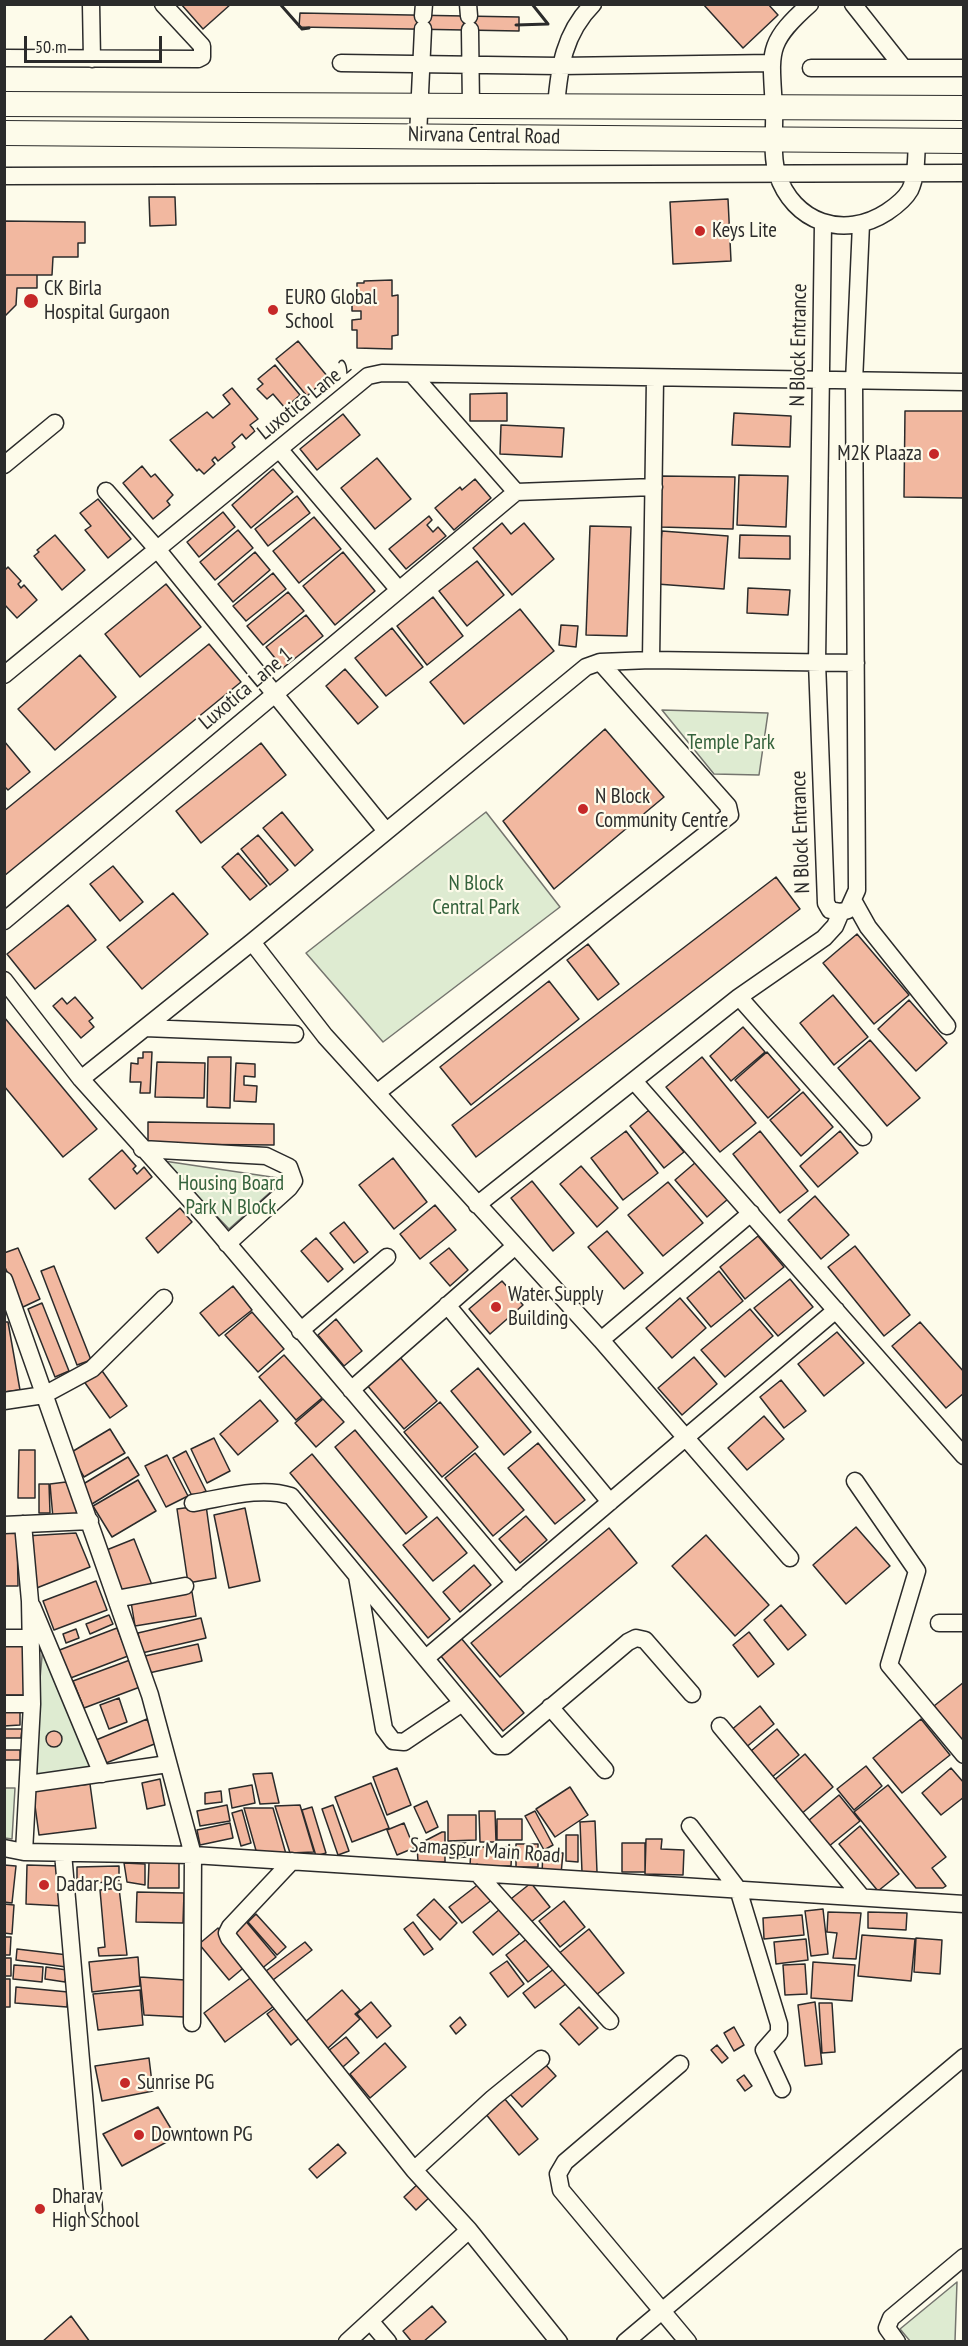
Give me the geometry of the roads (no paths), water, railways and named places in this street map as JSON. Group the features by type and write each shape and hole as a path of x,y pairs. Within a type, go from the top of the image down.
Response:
{"main road":[{"name":"Nirvana Central Road","path":"4,104 963,108"},
{"name":"Nirvana Central Road","path":"4,132 963,141"}],"street":[{"path":"91,4 92,59"},
{"path":"4,58 198,59 202,57 202,46 163,4"},
{"path":"556,106 559,66 573,28 593,4"},
{"path":"810,4 776,40 772,63 777,172 801,210 822,224 870,222 898,205 909,191 915,173 917,140"},
{"path":"853,4 902,66"},
{"path":"418,136 423,16"},
{"path":"469,17 471,106"},
{"path":"341,63 559,66 772,63"},
{"path":"811,68 902,66 963,68"},
{"path":"4,176 963,173"},
{"name":"N Block Entrance","path":"822,224 818,662 826,903 830,910 847,907"},
{"path":"477,1205 740,997 825,938 857,890 854,382 861,224"},
{"name":"Luxotica Lane 2","path":"4,675 368,376 382,373 963,382"},
{"path":"413,375 516,492 654,487"},
{"path":"651,660 655,379"},
{"path":"4,465 55,423"},
{"path":"279,449 399,590"},
{"path":"106,491 157,549 386,831"},
{"name":"Luxotica Lane 1","path":"4,921 516,492"},
{"path":"81,1078 252,942 573,675 600,662 651,660 856,663"},
{"path":"378,1092 708,835 730,815 728,806 600,662"},
{"path":"847,907 868,927 947,1026"},
{"path":"252,942 326,1036 514,1247 601,1340 790,1558"},
{"path":"4,980 81,1078 227,1244 514,1583"},
{"path":"740,997 863,1137"},
{"path":"145,1028 295,1034"},
{"path":"634,1081 963,1456"},
{"path":"142,1149 266,1156 289,1167 294,1181 289,1188 227,1244"},
{"path":"601,1340 751,1213"},
{"path":"351,1390 514,1247"},
{"path":"300,1330 387,1257"},
{"path":"4,1280 150,1695 193,1855 192,2023"},
{"path":"4,1401 44,1395 92,1369 164,1298"},
{"path":"447,1305 610,1502"},
{"path":"426,1658 836,1310"},
{"path":"855,1481 917,1571 889,1665 963,1755"},
{"path":"193,1503 261,1492 278,1492 291,1496 498,1746 505,1746 628,1642 636,1638 645,1640 692,1694"},
{"path":"4,1525 90,1521"},
{"path":"23,1524 30,1600 32,1704 24,1852"},
{"path":"357,1575 384,1729 393,1741 404,1742 462,1703"},
{"path":"116,1599 185,1586"},
{"path":"30,1600 102,1774"},
{"path":"939,1623 963,1623"},
{"path":"4,1638 29,1638"},
{"path":"4,1704 32,1704"},
{"path":"550,1707 605,1770"},
{"path":"720,1726 861,1896"},
{"path":"28,1784 168,1764"},
{"path":"690,1826 738,1890 779,2024 779,2033 764,2050 782,2089"},
{"name":"Samaspur Main Road","path":"4,1848 24,1852 193,1855 963,1904"},
{"path":"63,1853 94,2210"},
{"path":"292,1862 230,1927 227,1933 229,1938 414,2170 469,2230 559,2342"},
{"path":"477,1874 610,2021"},
{"path":"625,2342 963,2057"},
{"path":"414,2170 493,2098 541,2059"},
{"path":"680,2064 565,2162 558,2174 561,2190 688,2342"},
{"path":"347,2342 469,2230"},
{"path":"897,2342 887,2328 891,2318 963,2257"},
{"path":"371,2322 388,2342"}],"place":[{"name":"Keys Lite","path":"700,231"},
{"name":"CK Birla Hospital Gurgaon","path":"31,301"},
{"name":"EURO Global School","path":"273,310"},
{"name":"M2K Plaaza","path":"934,454"},
{"name":"N Block Community Centre","path":"583,809"},
{"name":"Water Supply Building","path":"496,1307"},
{"name":"Dadar PG","path":"44,1885"},
{"name":"Sunrise PG","path":"125,2083"},
{"name":"Downtown PG","path":"139,2135"},
{"name":"Dharav High School","path":"40,2209"}],"park label":[{"name":"Temple Park","path":"731,743"},
{"name":"N Block Central Park","path":"476,896"},
{"name":"Housing Board Park N Block","path":"231,1196"}]}
